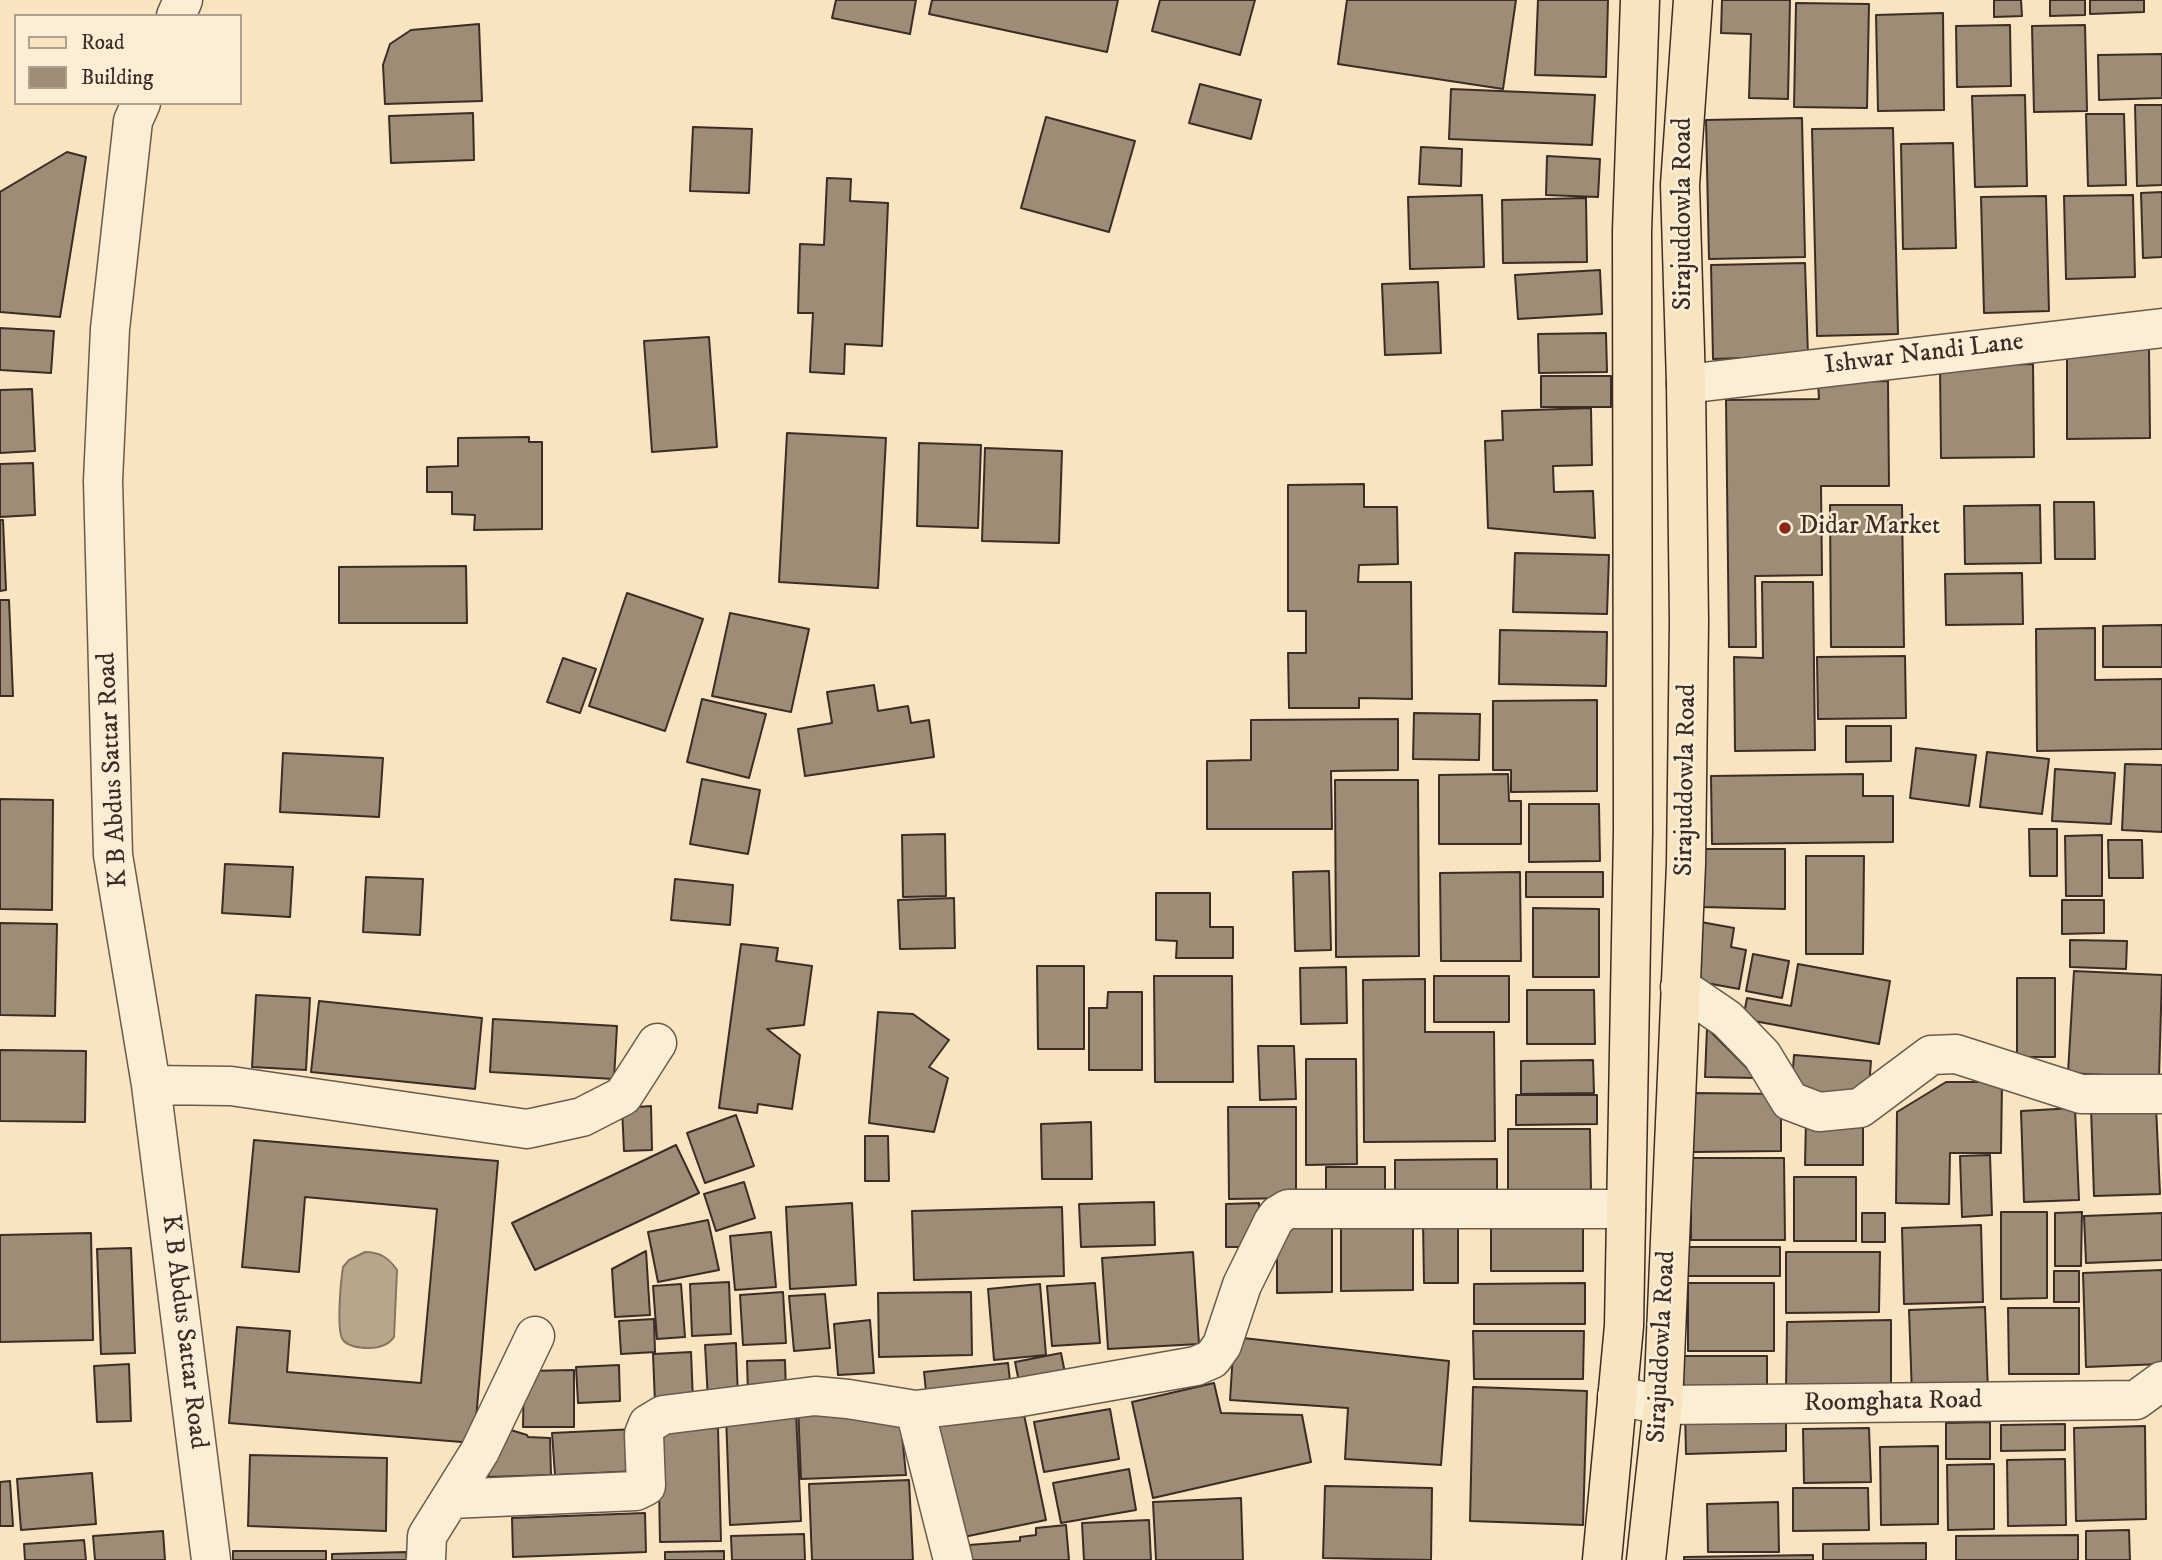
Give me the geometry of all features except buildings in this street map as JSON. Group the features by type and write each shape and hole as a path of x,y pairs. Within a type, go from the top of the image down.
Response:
{"main road":[{"name":"Sirajuddowla Road","path":"1602,1560 1624,1326 1633,804 1632,231 1640,0"},
{"name":"Sirajuddowla Road","path":"1646,1560 1663,1405 1686,864 1689,622 1680,185 1693,0"}],"street":[{"name":"K B Abdus Sattar Road","path":"140,105 133,121 110,329 103,481 113,855 151,1085 211,1560"},
{"name":"Ishwar Nandi Lane","path":"1686,384 2162,328"},
{"path":"1680,987 1727,1019 1762,1055 1790,1101 1819,1112 1860,1108 1931,1055 1956,1054 2081,1094 2162,1094"},
{"path":"151,1085 231,1086 527,1129 582,1116 623,1096 657,1043"},
{"path":"450,1499 636,1491 646,1486 643,1434 648,1424 663,1415 815,1396 915,1410 1041,1393 1196,1366 1212,1359 1222,1345 1242,1285 1273,1222 1278,1215 1289,1209 1626,1209"},
{"path":"426,1560 427,1536 480,1451 535,1336"},
{"name":"Roomghata Road","path":"1617,1395 1663,1405 2136,1400 2162,1381"},
{"path":"915,1410 953,1560"}],"shaded area":[{"path":"365,1252 384,1256 397,1270 394,1337 376,1348 348,1344 343,1340 340,1327 343,1267 349,1260"}],"place":[{"name":"Didar Market","path":"1785,528"}]}
